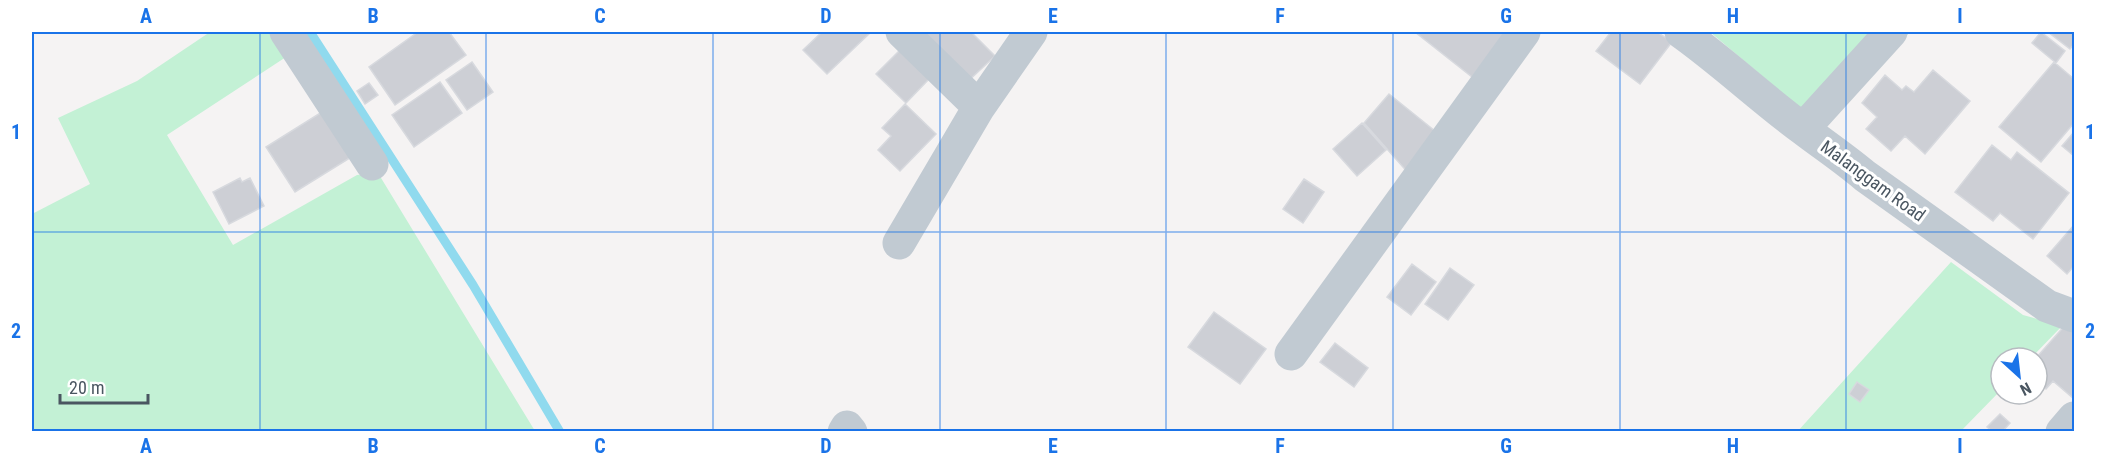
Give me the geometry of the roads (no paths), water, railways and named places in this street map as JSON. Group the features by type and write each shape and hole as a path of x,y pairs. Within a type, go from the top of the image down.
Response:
{"street":[{"path":"286,32 372,164"},
{"path":"902,32 980,107"},
{"path":"899,243 980,107 1031,32"},
{"path":"1291,354 1524,32"},
{"name":"Malanggam Road","path":"1681,32 1874,183 2047,306 2074,316"},
{"path":"1803,129 1891,32"},
{"path":"2062,432 2074,418"}],"waterway":[{"path":"310,32 473,285 560,432"}]}
